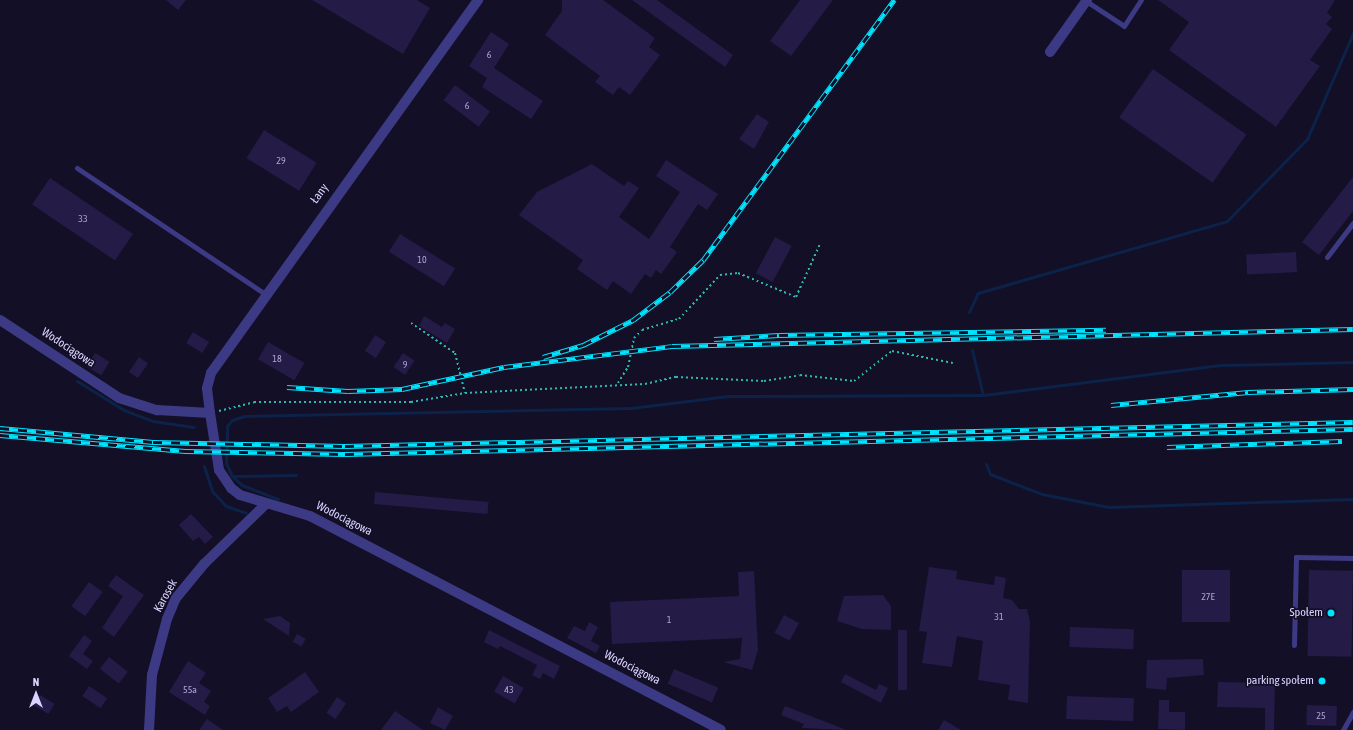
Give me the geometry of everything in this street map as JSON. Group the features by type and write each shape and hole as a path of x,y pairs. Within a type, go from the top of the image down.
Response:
{"street":[{"name":"Łany","path":"210,413 207,388 211,372 264,294 478,0"},
{"path":"1050,52 1087,0"},
{"name":"Wodociągowa","path":"0,320 119,398 157,410 210,413 216,459 224,480 240,495 310,516 722,730"},
{"name":"Karosek","path":"149,730 152,675 167,619 176,598 204,564 266,504"}],"lane":[{"path":"1087,0 1124,26 1142,0"},
{"path":"77,168 264,294"},
{"path":"1327,257 1353,223"},
{"path":"1294,645 1296,557 1353,558"},
{"path":"1343,730 1353,712"}],"path":[{"path":"618,383 628,367 634,338 642,330 679,319 720,275 738,273 796,297 820,244"},
{"path":"411,323 455,353 465,393"},
{"path":"210,413 254,402 411,402 465,393 531,392 618,383 645,384 676,377 764,382 800,375 854,381 892,351 953,363"}],"building":[{"path":"166,0 186,0 178,10"},
{"path":"312,0 417,0 430,8 403,54"},
{"path":"562,0 603,0 655,38 649,47 660,55 630,95 619,87 613,95 595,82 600,76 545,35 562,11"},
{"path":"632,0 657,0 733,55 725,67"},
{"path":"800,0 833,0 791,56 770,41"},
{"path":"1158,0 1335,0 1327,13 1332,17 1326,24 1332,29 1310,60 1320,66 1276,127 1169,50 1189,22"},
{"path":"491,32 509,44 494,68 543,101 531,119 482,87 487,78 469,66"},
{"path":"1153,69 1246,134 1213,183 1119,117"},
{"path":"455,85 490,111 479,127 444,100"},
{"path":"757,114 769,122 754,149 739,139"},
{"path":"264,130 317,163 299,191 247,158"},
{"path":"666,160 718,194 707,210 698,204 670,247 677,252 661,274 656,270 651,278 645,274 631,294 613,281 607,290 577,269 583,260 519,215 537,192 592,164 624,186 628,181 639,188 619,217 649,239 680,192 656,176"},
{"path":"1353,177 1353,211 1319,255 1302,242"},
{"path":"50,178 133,234 115,260 32,205"},
{"path":"400,234 455,268 444,286 389,252"},
{"path":"775,237 792,246 773,282 756,273"},
{"path":"1296,252 1297,272 1247,275 1246,255"},
{"path":"424,316 442,327 445,323 455,329 447,343 419,326"},
{"path":"193,332 209,342 202,353 186,343"},
{"path":"375,335 386,342 376,358 365,351"},
{"path":"268,342 304,363 294,380 258,359"},
{"path":"95,353 110,362 101,375 87,367"},
{"path":"403,353 415,361 405,375 393,367"},
{"path":"139,357 148,363 138,378 129,372"},
{"path":"375,492 489,502 488,514 374,504"},
{"path":"191,514 213,537 205,544 199,537 193,541 179,525"},
{"path":"929,567 957,571 956,579 994,585 995,576 1006,578 1003,598 1012,600 1019,609 1027,609 1030,621 1028,703 1008,700 1010,685 978,680 983,641 957,636 952,667 922,663 927,632 919,631"},
{"path":"1182,570 1230,570 1230,622 1182,622"},
{"name":"Społem","path":"1309,570 1353,571 1351,657 1307,656"},
{"path":"754,571 758,650 752,670 723,662 740,659 742,638 612,644 610,602 739,596 738,572"},
{"path":"116,575 144,595 114,637 102,628 123,596 108,586"},
{"path":"89,582 103,592 85,616 71,606"},
{"path":"883,595 891,606 891,630 862,629 837,621 844,596"},
{"path":"784,615 799,623 790,641 775,633"},
{"path":"280,616 290,623 289,636 263,619"},
{"path":"589,622 598,627 591,641 600,646 596,653 567,638 574,626 585,631"},
{"path":"1070,627 1134,629 1133,649 1069,647"},
{"path":"489,630 560,666 554,679 543,673 540,679 532,675 537,665 500,646 498,649 484,642"},
{"path":"898,630 907,630 907,690 898,690"},
{"path":"297,634 306,639 301,647 293,642"},
{"path":"84,635 92,641 83,654 93,661 87,669 69,656"},
{"path":"109,657 128,672 119,684 100,669"},
{"path":"1203,659 1204,675 1167,678 1166,690 1146,688 1147,660"},
{"path":"188,661 206,673 199,683 211,691 204,702 210,706 205,715 169,692"},
{"path":"674,669 718,688 712,702 668,684"},
{"path":"305,672 319,692 291,712 287,706 277,712 268,698"},
{"path":"845,674 876,690 879,684 888,688 881,703 841,682"},
{"path":"503,676 524,688 515,704 494,692"},
{"path":"1218,682 1275,683 1274,730 1265,730 1265,708 1217,707"},
{"path":"89,686 107,698 101,708 82,696"},
{"path":"40,695 55,704 48,714 34,705"},
{"path":"1067,696 1134,698 1133,721 1066,719"},
{"path":"337,697 346,703 335,719 326,713"},
{"path":"1159,700 1169,700 1169,712 1185,712 1185,730 1158,729"},
{"path":"1307,705 1337,706 1336,726 1306,725"},
{"path":"785,706 844,730 802,728 804,724 781,715"},
{"path":"438,707 453,716 445,730 430,723"},
{"path":"395,711 423,730 381,730"},
{"path":"207,719 223,730 199,730"},
{"path":"944,720 961,730 938,730"}],"waterway":[{"path":"969,312 978,293 1227,221 1307,139 1353,33"},
{"path":"972,350 983,395"},
{"path":"278,499 242,485 232,476 226,463 227,426 232,420 244,416 631,408 728,396 983,395 1222,365 1353,362"},
{"path":"77,381 124,410 153,421 194,427"},
{"path":"986,464 990,474 1042,494 1109,507 1353,499"},
{"path":"204,466 212,491 226,506 246,513"},
{"path":"232,476 296,475"}],"railway":[{"path":"543,357 583,345 633,320 670,292 703,260 894,0"},
{"path":"287,387 348,391 402,389 504,367 672,346 1353,329"},
{"path":"714,339 779,335 1106,330"},
{"path":"1111,405 1248,392 1353,389"},
{"path":"0,428 153,442 345,446 1353,422"},
{"path":"0,435 185,451 345,454 1353,429"},
{"path":"1167,447 1342,441"}],"place":[{"name":"Społem","path":"1331,613"},
{"name":"parking społem","path":"1322,681"}]}
